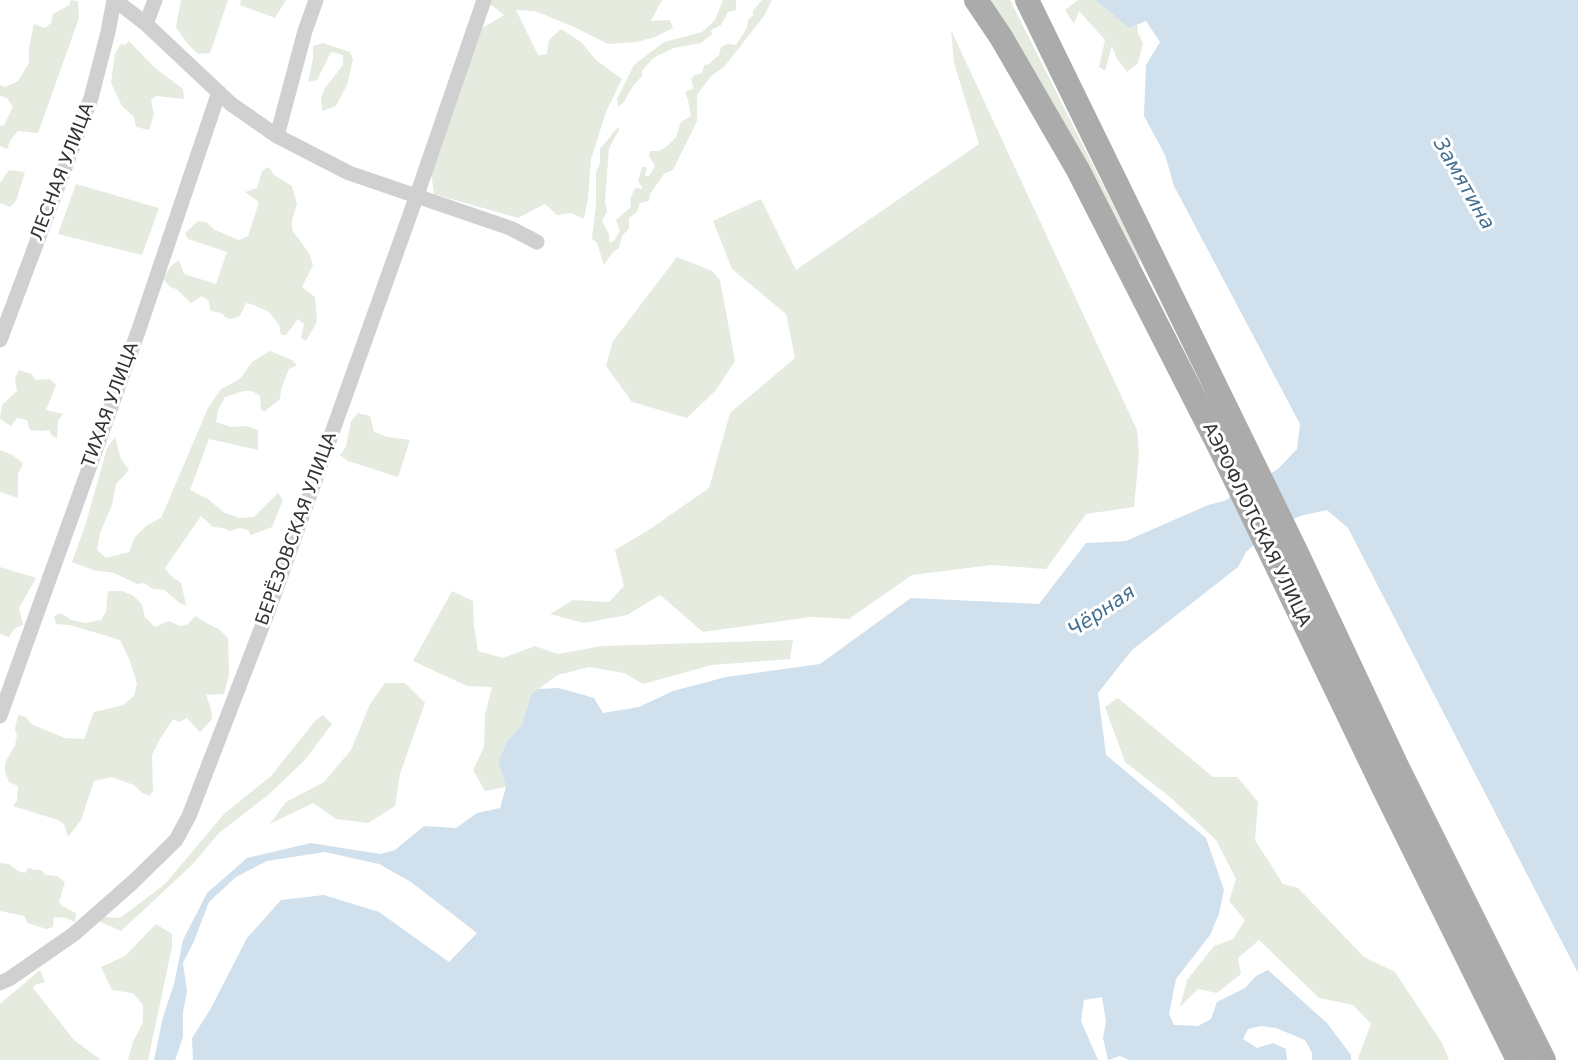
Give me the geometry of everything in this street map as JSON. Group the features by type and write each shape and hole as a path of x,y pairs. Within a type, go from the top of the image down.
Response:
{"main road":[{"name":"АЭРОФЛОТСКАЯ УЛИЦА","path":"975,0 1001,38 1078,170 1232,446 1296,549 1398,768 1544,1060"},
{"name":"АЭРОФЛОТСКАЯ УЛИЦА","path":"1027,0 1232,446 1275,562 1518,1060"}],"street":[{"path":"115,0 146,24 231,104 277,136 349,173 510,228 537,242"},
{"name":"ЛЕСНАЯ УЛИЦА","path":"0,340 91,98 115,0"},
{"path":"146,24 155,0"},
{"path":"277,136 305,31 316,0"},
{"name":"БЕРЁЗОВСКАЯ УЛИЦА","path":"0,983 74,933 133,882 176,840 189,816 270,606 484,0"},
{"name":"ТИХАЯ УЛИЦА","path":"0,716 139,328 219,92"}],"shaded area":[{"path":"71,0 78,1 79,18 38,133 18,131 11,139 7,149 0,146 0,126 4,125 13,107 7,98 0,96 0,85 5,87 18,81 29,63 29,47 34,24 45,28 51,23 53,14 69,5"},
{"path":"181,0 228,0 210,53 198,54 176,27"},
{"path":"241,0 286,0 275,18 240,5"},
{"path":"491,0 662,0 651,21 670,20 673,28 655,37 637,42 608,44 535,11 516,10 538,55 547,54 549,40 561,29 581,42 596,60 622,79 606,112 591,159 584,219 571,213 557,215 545,204 518,218 434,194 431,172 482,28 504,15 490,4"},
{"path":"723,0 736,0 736,10 728,12 721,25 711,30 712,34 701,43 674,48 653,58 642,71 642,76 624,102 618,107 617,99 634,65 664,42 702,32 715,20"},
{"path":"762,0 772,0 764,16 724,67 711,76 697,95 697,121 673,170 664,174 650,194 649,201 640,203 637,212 629,218 629,228 622,236 619,248 612,253 604,265 597,243 592,239 596,205 596,172 600,163 600,149 618,127 619,130 609,148 605,201 607,211 602,221 609,234 609,243 614,241 620,230 616,220 631,207 630,199 635,188 643,189 638,181 642,167 647,167 645,176 649,176 655,166 649,156 650,151 659,151 666,147 676,137 681,122 691,116 685,93 694,89 691,79 702,73 704,65 709,64 719,55 721,47 728,44 736,45 747,28 753,11"},
{"path":"988,0 1010,0 1140,259 1138,265"},
{"path":"1078,0 1095,0 1129,28 1137,25 1143,43 1138,63 1127,72 1117,59 1112,46 1105,71 1099,67 1105,40 1079,11 1074,24 1065,10"},
{"path":"951,30 1137,430 1139,454 1134,507 1086,514 1046,569 991,565 912,575 849,619 811,617 703,632 660,595 627,615 584,623 550,614 573,600 609,602 624,586 615,550 709,488 730,413 795,358 786,314 732,269 713,221 761,199 796,270 979,144 954,63"},
{"path":"129,41 155,68 183,89 184,99 156,96 151,100 154,114 149,130 136,127 134,117 122,106 111,83 115,53 121,44 125,45"},
{"path":"323,43 350,52 353,59 347,85 336,106 322,111 321,98 325,88 343,65 343,55 331,52 317,80 308,82 313,46"},
{"path":"269,167 274,175 292,186 297,204 292,220 292,230 309,253 313,265 302,287 315,297 317,322 306,341 301,338 304,324 298,319 286,335 281,335 279,325 269,312 246,303 240,316 232,319 226,318 222,313 210,311 209,301 202,296 191,303 163,279 171,266 179,260 184,274 216,284 227,252 188,239 185,233 198,221 206,222 215,230 239,240 248,236 259,202 245,192 257,188 262,171"},
{"path":"9,170 25,172 16,201 10,207 0,203 0,183"},
{"path":"76,184 159,208 142,255 58,234"},
{"path":"677,257 712,271 720,280 735,361 716,390 687,418 632,402 606,366 613,341"},
{"path":"270,351 292,360 297,365 289,369 281,389 280,399 265,411 261,410 260,396 252,391 225,397 218,410 216,422 231,427 247,426 258,430 258,450 209,439 190,490 208,499 225,513 240,518 254,517 278,493 283,500 272,527 251,535 248,530 240,528 230,531 213,527 201,516 165,568 181,583 186,605 181,604 164,590 153,589 144,583 137,584 114,573 93,570 72,562 86,523 107,448 115,437 121,459 129,470 116,484 112,505 100,533 97,550 106,558 129,552 135,537 147,525 161,518 208,408 221,389 240,379 252,362"},
{"path":"19,370 32,374 35,380 50,379 56,385 46,410 63,414 58,421 57,438 52,436 49,430 30,430 27,420 17,418 11,426 0,419 2,405 17,391 15,378"},
{"path":"358,413 370,416 374,432 388,437 410,440 398,477 348,461 340,455 346,447 351,421"},
{"path":"0,450 23,463 18,474 18,498 0,492"},
{"path":"0,567 36,578 19,608 23,625 15,628 9,637 0,634"},
{"path":"108,591 122,591 134,596 142,605 145,617 155,627 169,621 180,626 187,625 195,616 219,629 228,638 229,674 224,694 206,695 212,719 200,732 187,718 179,722 173,719 160,739 152,755 153,791 150,796 142,793 134,785 111,777 94,781 81,820 68,837 64,824 58,820 13,806 17,801 18,786 9,782 5,772 5,763 15,745 18,715 26,717 31,724 65,738 84,739 94,712 123,705 134,696 137,684 120,640 70,625 56,624 54,616 61,613 71,620 85,623 101,620 106,612"},
{"path":"452,591 473,601 478,651 503,658 535,646 558,654 602,646 793,640 790,659 712,665 643,684 624,673 589,667 558,675 531,694 522,725 507,741 498,762 506,787 485,791 473,770 484,747 485,715 492,687 467,686 413,661"},
{"path":"385,683 405,683 425,703 400,774 395,806 368,823 336,819 313,803 270,824 286,802 324,782 351,750 370,704"},
{"path":"1118,698 1213,777 1237,777 1258,802 1255,840 1283,884 1298,888 1364,957 1395,972 1442,1043 1449,1060 1359,1060 1371,1024 1353,1005 1319,998 1259,940 1238,958 1241,974 1217,993 1198,989 1180,1007 1187,980 1214,946 1233,939 1245,920 1229,901 1236,879 1216,840 1170,797 1125,762 1105,707"},
{"path":"323,715 332,724 305,760 268,795 219,833 192,865 121,931 88,916 120,918 165,884 224,814 271,776 315,721"},
{"path":"0,863 9,864 25,873 28,868 41,870 46,875 57,876 65,882 59,902 76,913 75,922 66,918 54,917 53,927 46,929 28,923 24,916 0,911"},
{"path":"156,924 172,934 172,947 148,1060 128,1060 133,1042 143,1022 143,1005 133,993 112,990 101,967 125,956"},
{"path":"40,970 45,982 33,988 74,1040 101,1060 0,1060 0,1004"}],"water":[{"path":"1095,0 1578,0 1578,973 1348,528 1327,510 1300,516 1271,529 1246,552 1238,567 1132,650 1098,693 1106,755 1206,838 1224,890 1219,914 1210,935 1176,979 1169,1014 1174,1025 1198,1026 1211,1019 1217,1002 1245,988 1256,976 1268,970 1327,1023 1351,1055 1351,1060 1312,1060 1312,1053 1305,1040 1276,1028 1261,1026 1248,1029 1243,1039 1257,1048 1273,1043 1286,1049 1287,1060 1129,1060 1120,1056 1108,1060 1103,1038 1106,1021 1102,997 1084,1000 1081,1021 1098,1060 193,1060 192,1038 210,1010 247,938 281,900 324,895 379,912 449,962 477,933 411,882 379,864 325,852 267,861 236,877 209,902 183,963 187,991 183,1012 183,1037 175,1060 154,1060 183,940 207,893 247,858 311,843 380,854 395,850 424,826 456,828 477,813 500,808 506,787 498,762 507,741 522,725 531,694 538,689 559,688 594,698 603,713 639,707 673,691 726,677 820,664 911,598 1039,604 1086,543 1126,541 1208,505 1224,501 1278,469 1297,449 1300,424 1174,186 1165,155 1144,116 1146,65 1160,42 1146,21 1129,28"}],"water label":[{"name":"Замятина","path":"1463,184"},
{"name":"Чёрная","path":"1102,612"}]}
